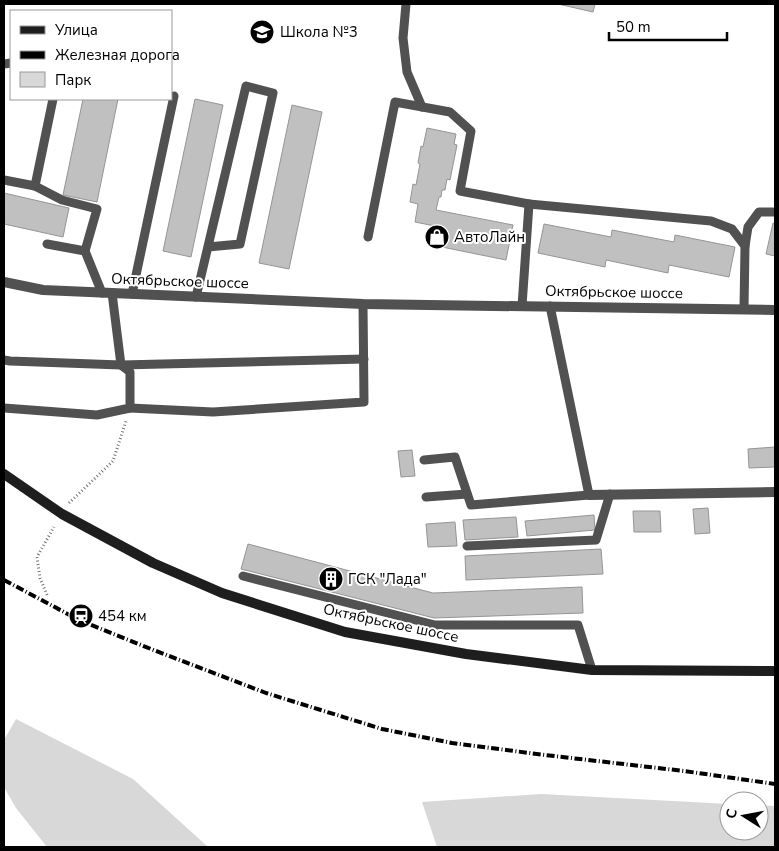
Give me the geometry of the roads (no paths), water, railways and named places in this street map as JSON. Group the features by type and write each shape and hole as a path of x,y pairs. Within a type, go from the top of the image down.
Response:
{"main road":[{"name":"Октябрьское шоссе","path":"4,474 70,518 153,563 222,593 345,632 466,654 592,670 775,671"}],"street":[{"name":"Октябрьское шоссе","path":"4,282 43,290 363,304 775,310"},
{"path":"589,495 775,492"}],"lane":[{"path":"406,4 403,38 407,72 422,107"},
{"path":"196,297 246,86 273,93 240,244 208,247"},
{"path":"132,294 174,96"},
{"path":"35,186 53,100"},
{"path":"368,237 395,102 450,112 471,131 460,191 528,204 711,221 732,229 745,246"},
{"path":"4,180 35,186 62,200 97,209 86,251 107,293 121,365 130,372 130,408"},
{"path":"522,306 528,204"},
{"path":"744,309 745,246 748,227 759,212 775,212"},
{"path":"47,244 86,251"},
{"path":"4,408 97,415 130,408 213,412 364,402 363,304"},
{"path":"424,460 455,457 471,505 589,495 550,306"},
{"path":"4,360 121,365 364,359"},
{"path":"426,497 467,494"},
{"path":"467,546 596,540 610,494"},
{"path":"243,576 435,625 578,625 592,670"}],"railway":[{"path":"4,580 79,620 151,649 266,693 382,729 452,743 775,784"}],"place":[{"name":"Школа №3","path":"262,32"},
{"name":"АвтоЛайн","path":"437,237"},
{"name":"ГСК \"Лада\"","path":"331,579"},
{"name":"454 км","path":"81,616"}]}
